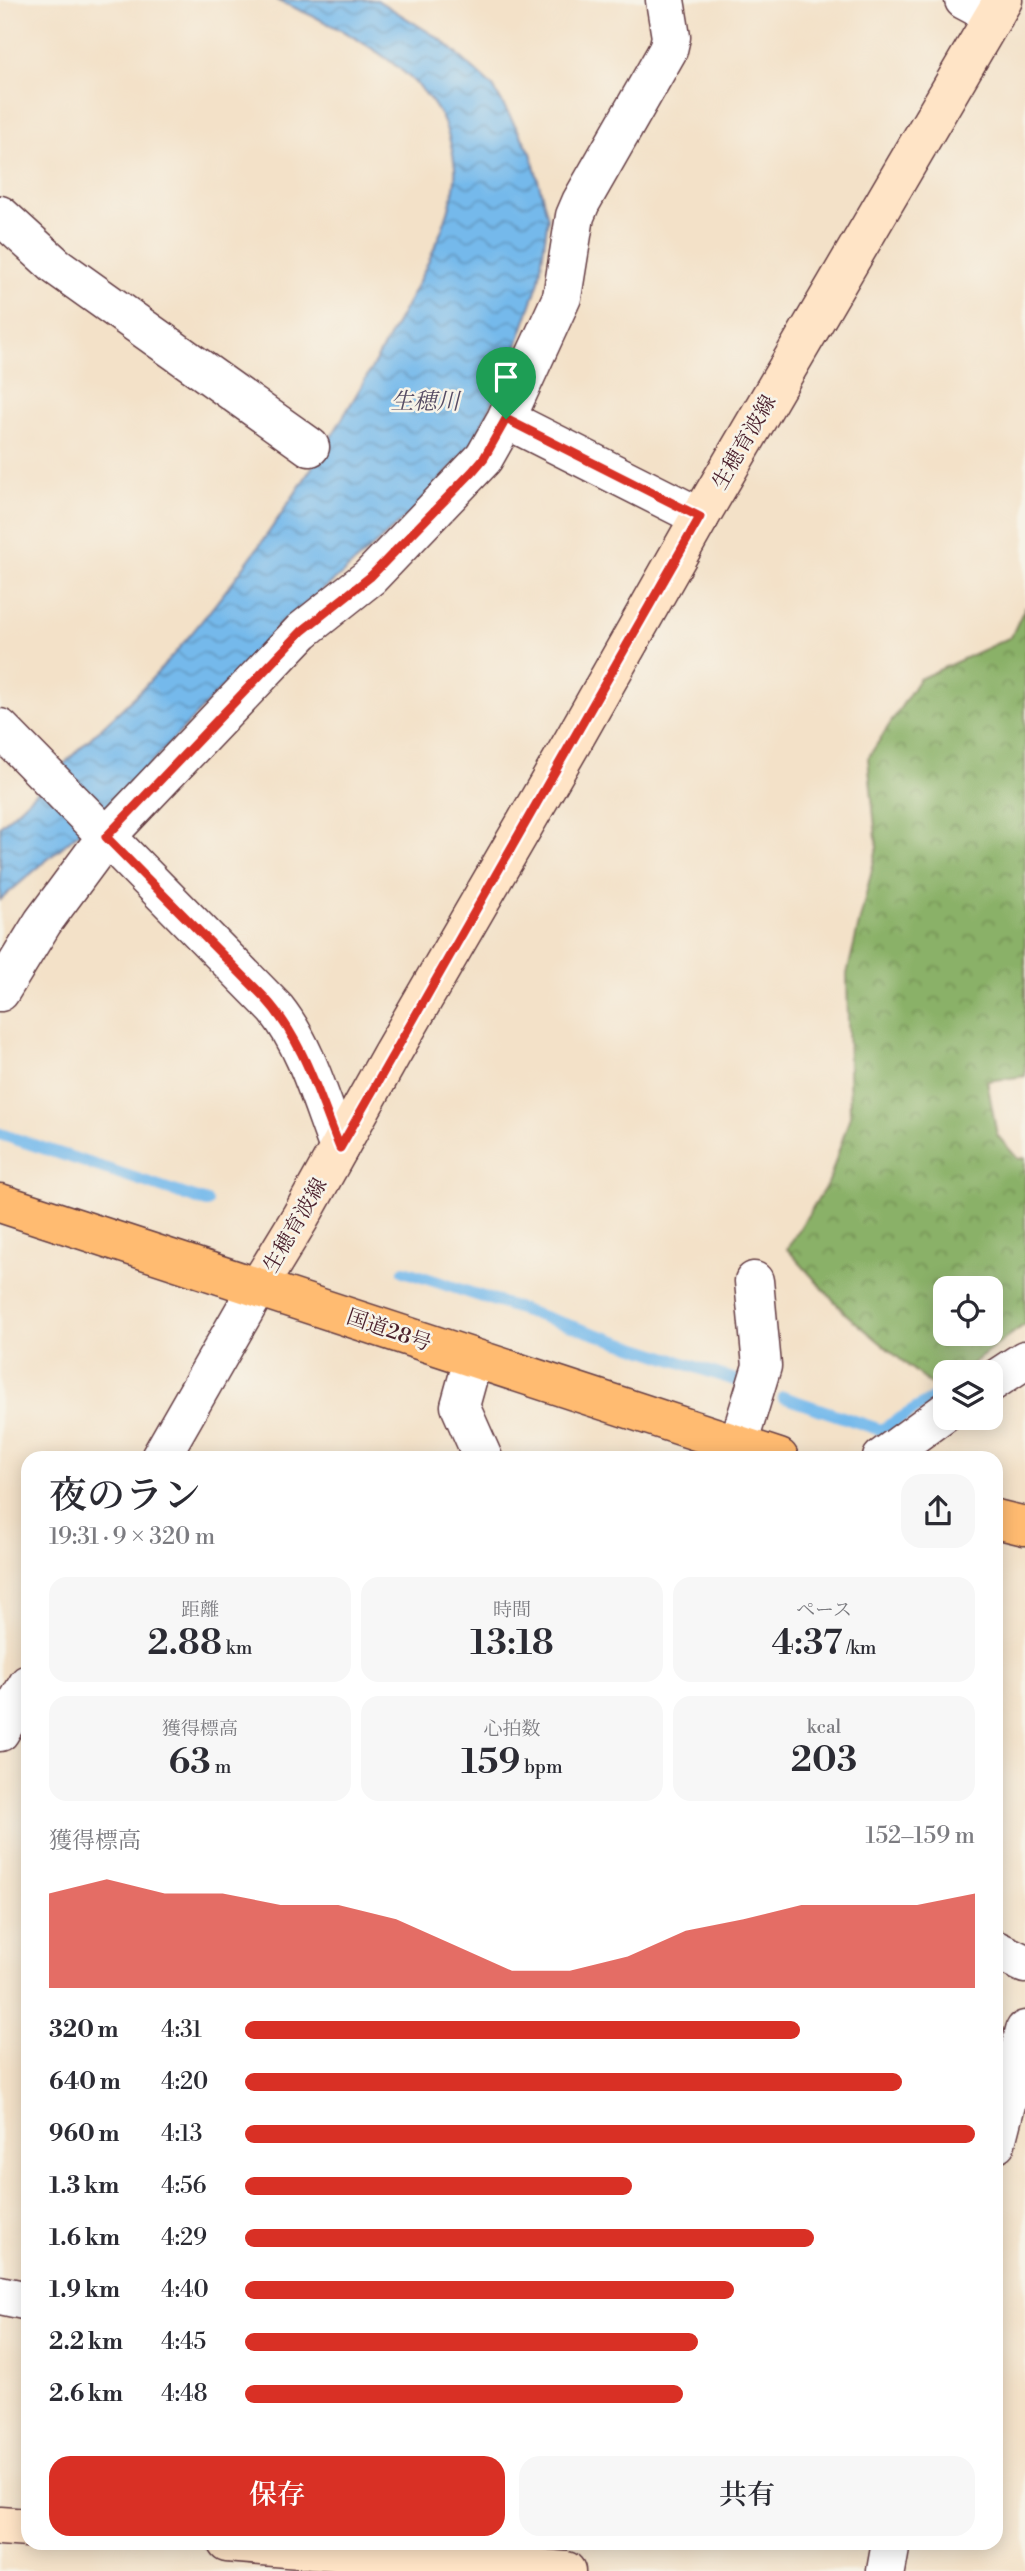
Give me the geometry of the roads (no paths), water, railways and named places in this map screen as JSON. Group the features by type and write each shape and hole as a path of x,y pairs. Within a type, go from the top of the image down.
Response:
{"highway":[{"name":"国道28号","path":"0,1203 757,1451"},
{"path":"1003,1521 1025,1526"}],"main road":[{"name":"生穂育波線","path":"258,1287 700,517 987,5"},
{"path":"0,2526 21,2528"},
{"path":"302,2550 566,2571"}],"street":[{"path":"0,992 99,830 302,631 370,577 484,458 506,419 562,297 575,216 581,202 668,50 671,37 666,0"},
{"path":"0,215 56,266 310,447"},
{"path":"506,419 700,517"},
{"path":"0,728 286,1022 302,1054 340,1148"},
{"path":"738,1445 762,1366 754,1281"},
{"path":"164,1451 258,1287"},
{"path":"473,1359 460,1406 480,1451"},
{"path":"1003,1374 1025,1360"},
{"path":"892,1451 933,1421"},
{"path":"0,1732 21,1696"},
{"path":"1003,1953 1025,1964"},
{"path":"1003,2116 1025,2030"},
{"path":"0,2295 21,2300"}],"water":[{"name":"生穂川","path":"276,0 377,0 443,41 493,87 531,153 548,218 539,281 509,369 473,442 417,507 341,575 284,621 139,776 82,830 0,900 0,826 147,684 219,600 252,555 316,461 373,365 427,265 451,202 455,167 451,146 438,111 424,92 407,75 365,44 320,19"}],"waterway":[{"path":"0,1134 207,1202"},
{"path":"404,1271 735,1380"},
{"path":"783,1397 881,1430 933,1398"}]}
